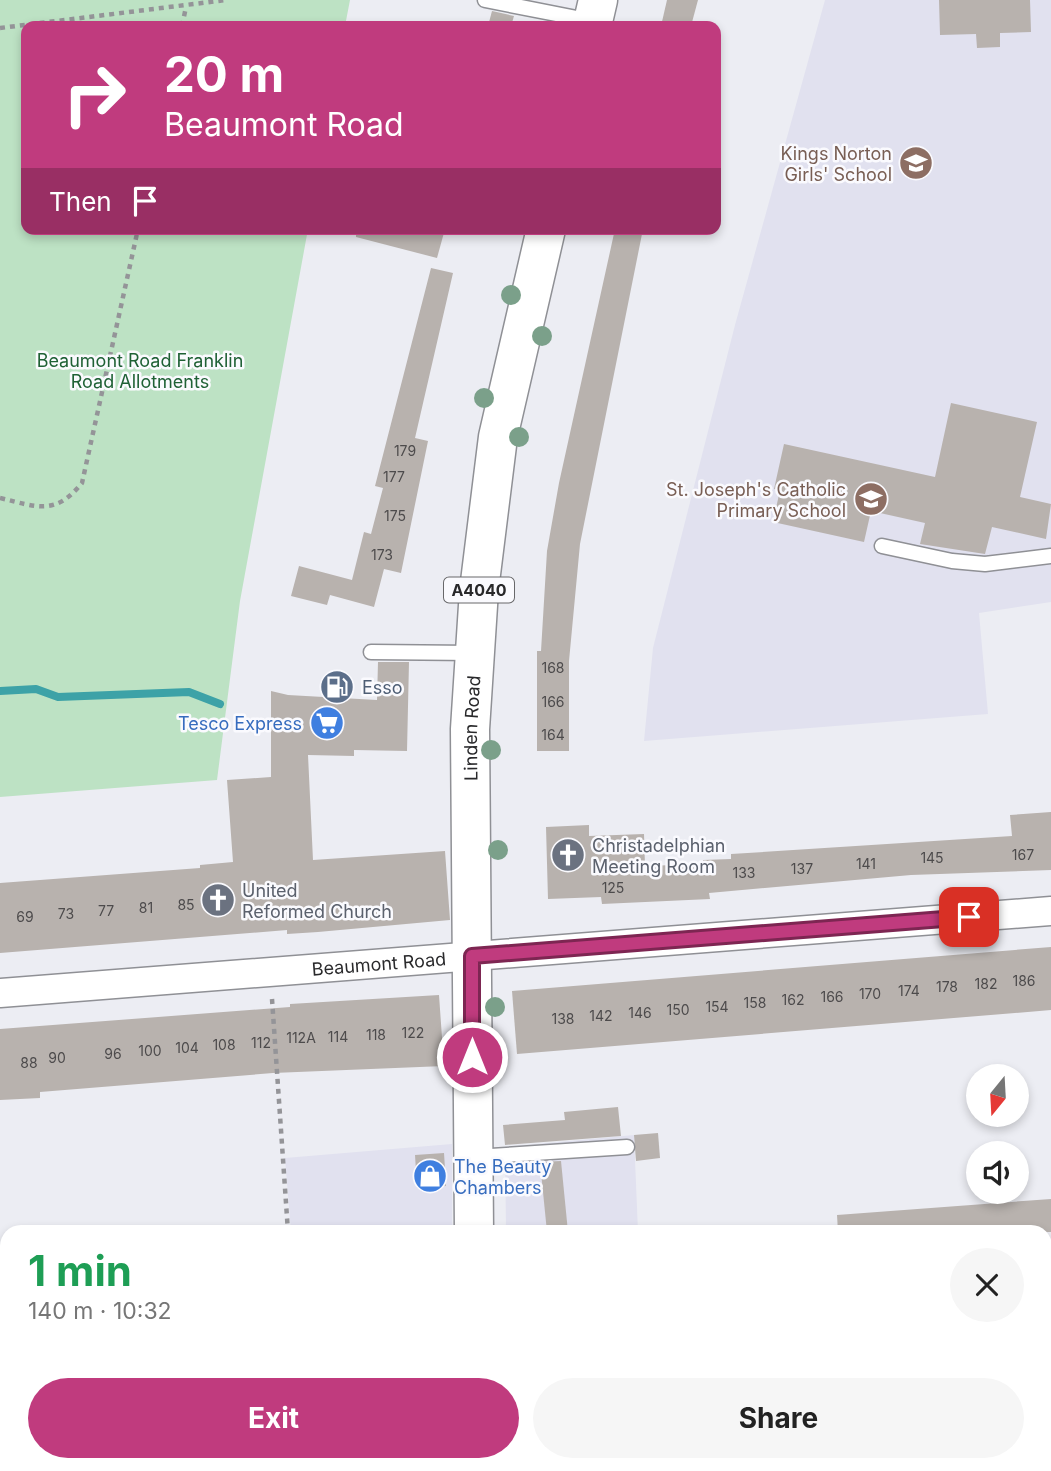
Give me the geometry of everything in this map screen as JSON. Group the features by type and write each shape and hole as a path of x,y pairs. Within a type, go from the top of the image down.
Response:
{"main road":[{"name":"Linden Road","path":"474,1225 470,729 473,653 498,438 545,235"}],"street":[{"name":"Beaumont Road","path":"0,993 1051,911"}],"lane":[{"path":"485,0 595,16"},
{"path":"882,545 952,561 985,564 1051,556"},
{"path":"371,652 473,653"},
{"path":"474,1157 627,1147"}],"path":[{"path":"62,21 226,0"},
{"path":"183,21 186,7"},
{"path":"0,28 21,26"},
{"path":"0,498 41,507 68,500 82,483 137,235"},
{"path":"270,972 288,1225"}],"shaded area":[{"path":"825,0 1051,0 1051,602 979,613 988,714 644,741 653,648 735,325"},
{"path":"634,1135 638,1225 506,1225 505,1147"},
{"path":"452,1144 452,1225 290,1225 285,1158"}],"green space":[{"name":"Beaumont Road Franklin Road Allotments","path":"0,0 350,0 346,21 21,21 21,235 307,235 240,601 217,780 0,797"}],"building":[{"path":"667,0 698,0 692,21 662,21"},
{"path":"939,0 1030,0 1031,32 1000,33 1000,47 977,48 976,34 940,35"},
{"path":"492,11 514,16 512,21 489,21"},
{"path":"356,235 443,235 437,258"},
{"path":"614,235 642,235 580,544 569,661 569,751 537,751 537,651 541,651 547,551 559,483"},
{"path":"431,268 453,273 415,438 428,441 401,573 384,569 374,607 330,595 327,605 291,596 299,566 352,580 364,532 371,534 383,488 375,486"},
{"path":"951,403 1037,422 1020,497 1051,504 1046,539 992,527 985,554 920,544 925,523 871,511 864,542 773,522 780,490 774,489 784,444 935,477"},
{"path":"378,662 409,662 407,751 354,750 354,756 308,755 313,860 445,851 450,920 318,932 287,934 287,930 0,953 0,883 200,868 200,865 233,862 227,780 271,777 271,691 288,695 377,700"},
{"path":"1051,812 1051,870 911,875 709,893 710,899 602,904 601,897 548,899 546,827 589,825 589,836 644,834 645,866 703,864 703,860 731,859 731,854 1012,836 1010,815"},
{"path":"1051,947 1051,1010 517,1054 512,991"},
{"path":"439,995 444,1066 273,1073 40,1092 40,1098 0,1100 0,1029 290,1007 290,1004"},
{"path":"618,1107 621,1136 505,1145 503,1125 565,1120 564,1112"},
{"path":"658,1133 660,1158 636,1161 634,1135"},
{"path":"444,1153 446,1186 417,1188 415,1155"},
{"path":"561,1161 567,1225 546,1225 540,1162"},
{"path":"1051,1199 1051,1225 838,1225 837,1215 984,1204 1029,1204 1029,1201"}],"waterway":[{"path":"0,691 36,689 58,697 189,692 220,704"}],"place":[{"name":"Kings Norton Girls' School","path":"916,163"},
{"name":"St. Joseph's Catholic Primary School","path":"871,499"},
{"name":"Esso","path":"337,687"},
{"name":"Tesco Express","path":"327,723"},
{"name":"Christadelphian Meeting Room","path":"568,855"},
{"name":"United Reformed Church","path":"218,900"},
{"name":"The Beauty Chambers","path":"430,1176"}],"route":[{"path":"472,1057 472,956 969,917"}]}
